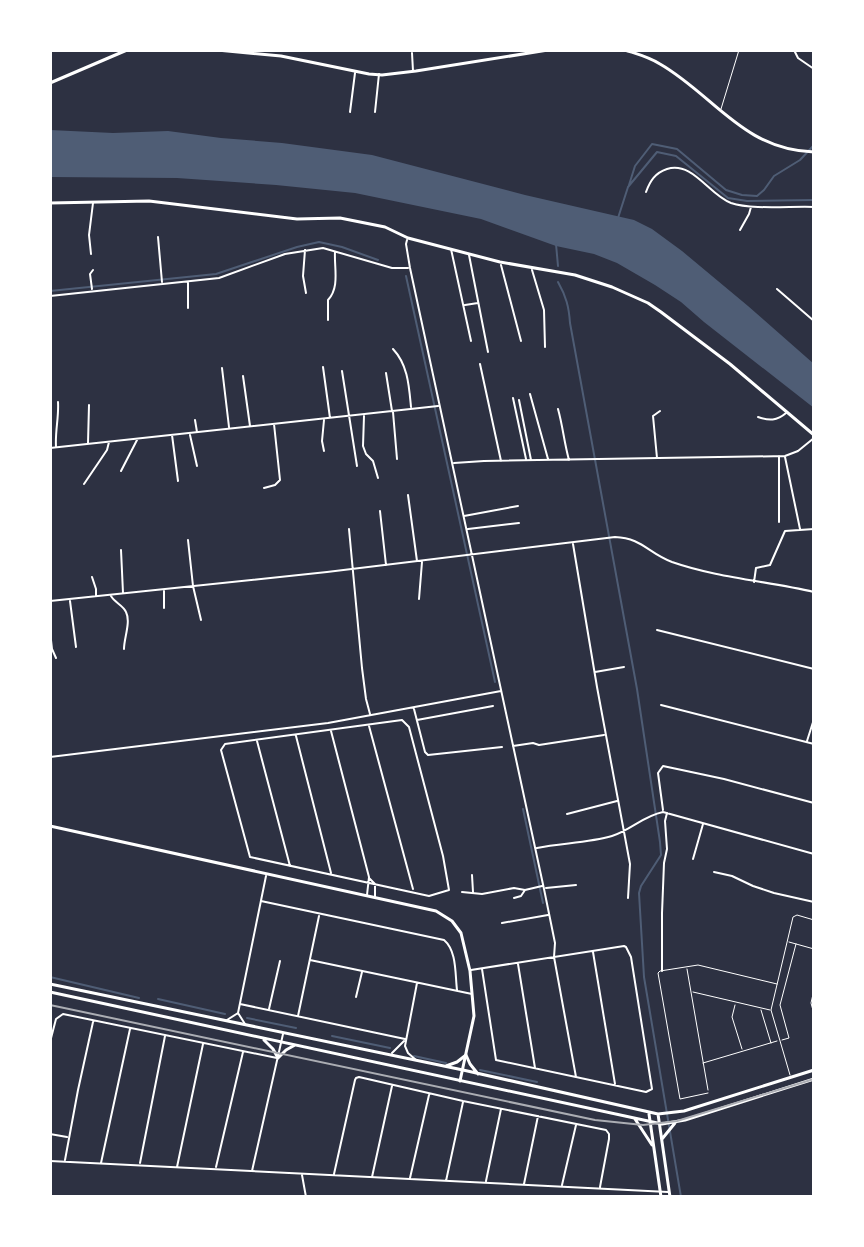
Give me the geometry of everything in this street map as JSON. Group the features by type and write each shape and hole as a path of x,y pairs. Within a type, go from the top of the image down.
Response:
{"street":[{"path":"50,83 127,50"},
{"path":"217,50 281,56 379,74 548,50"},
{"path":"625,50 664,66 738,127 774,145 810,152"},
{"path":"794,50 798,58 814,69"},
{"path":"412,53 413,71"},
{"path":"350,112 355,71"},
{"path":"375,112 379,74"},
{"path":"646,192 656,174 680,167 729,202 814,207"},
{"path":"50,203 149,201 297,219 340,218 385,227 408,238 500,262 575,275 648,303 680,325 814,436 798,451 785,456 452,464"},
{"path":"91,254 89,235 94,202"},
{"path":"740,230 751,205"},
{"path":"158,237 162,280"},
{"path":"408,238 410,268 438,406 536,848 576,1077"},
{"path":"50,296 162,280 188,282 219,278 285,254 323,248 392,268 410,268"},
{"path":"451,249 471,341"},
{"path":"305,250 303,276 306,293"},
{"path":"328,320 328,300 335,291 335,250"},
{"path":"469,253 488,352"},
{"path":"500,262 521,341"},
{"path":"531,268 544,310 545,347"},
{"path":"92,289 90,274 93,270"},
{"path":"188,282 188,308"},
{"path":"777,289 814,321"},
{"path":"464,305 479,303"},
{"path":"393,349 406,372 411,409"},
{"path":"480,364 501,461"},
{"path":"323,367 330,418"},
{"path":"222,368 229,429"},
{"path":"342,371 357,466"},
{"path":"386,373 397,459"},
{"path":"243,376 250,426"},
{"path":"530,394 548,461"},
{"path":"513,398 527,461"},
{"path":"519,400 532,461"},
{"path":"56,448 58,402"},
{"path":"88,444 89,405"},
{"path":"50,448 438,406"},
{"path":"558,409 569,460"},
{"path":"657,459 653,418 660,411"},
{"path":"758,417 771,420 787,413"},
{"path":"364,414 363,446 372,459 378,478"},
{"path":"324,418 324,451"},
{"path":"195,420 197,433"},
{"path":"264,488 280,480 274,424"},
{"path":"190,434 197,466"},
{"path":"172,435 178,481"},
{"path":"121,471 137,439"},
{"path":"84,484 109,442"},
{"path":"779,456 779,522"},
{"path":"785,456 800,530"},
{"path":"408,495 417,561"},
{"path":"463,516 518,506"},
{"path":"380,511 386,565"},
{"path":"466,529 519,523"},
{"path":"349,529 362,668 371,715"},
{"path":"754,582 756,568 770,565 785,531 814,529"},
{"path":"50,601 615,537 637,540 650,552 670,561 754,582 814,592"},
{"path":"188,540 193,586 201,620"},
{"path":"573,543 630,864 628,898"},
{"path":"121,550 123,594"},
{"path":"419,599 422,561"},
{"path":"92,577 96,597"},
{"path":"164,589 164,608"},
{"path":"110,595 125,610 128,619 124,649"},
{"path":"70,600 76,647"},
{"path":"657,630 814,669"},
{"path":"50,631 56,658"},
{"path":"594,672 624,667"},
{"path":"50,757 286,729 502,691"},
{"path":"661,705 814,744"},
{"path":"417,720 493,706"},
{"path":"414,708 428,755 502,747"},
{"path":"807,742 814,719"},
{"path":"402,720 409,727 449,890 429,896 250,857 222,747 225,744 369,724 402,720"},
{"path":"369,724 414,892"},
{"path":"331,730 369,877 367,895"},
{"path":"295,735 331,875"},
{"path":"513,746 605,735"},
{"path":"257,740 290,866"},
{"path":"662,971 662,900 667,849 658,773 663,766 814,803"},
{"path":"567,814 618,800"},
{"path":"536,848 608,837 623,832 650,814 665,812 814,854"},
{"path":"693,859 703,823"},
{"path":"50,826 436,911 452,921 461,933 470,971 474,1016 460,1081"},
{"path":"714,872 774,893 814,902"},
{"path":"226,1020 238,1013 266,875"},
{"path":"472,875 473,893"},
{"path":"369,877 375,884 375,897"},
{"path":"462,892 482,894 514,888 525,890 576,885"},
{"path":"514,898 521,896 525,890"},
{"path":"261,901 444,940 450,945 457,990"},
{"path":"298,1017 319,914"},
{"path":"502,923 549,914"},
{"path":"470,971 517,963 624,946 629,950 652,1087 649,1092 496,1060 482,969"},
{"path":"593,951 616,1086"},
{"path":"310,960 473,994"},
{"path":"269,1011 280,961"},
{"path":"517,963 535,1070"},
{"path":"356,997 363,971"},
{"path":"417,982 405,1046 418,1061"},
{"path":"50,984 661,1114 684,1111 814,1070"},
{"path":"50,992 665,1124 814,1079"},
{"path":"240,1004 405,1039"},
{"path":"146,1013 147,1005"},
{"path":"238,1013 247,1026"},
{"path":"50,1042 56,1019 63,1014 278,1058"},
{"path":"65,1162 94,1020"},
{"path":"101,1163 130,1028"},
{"path":"252,1171 283,1033"},
{"path":"139,1166 165,1035"},
{"path":"262,1038 278,1058"},
{"path":"387,1055 405,1039"},
{"path":"176,1167 203,1043"},
{"path":"278,1058 295,1045"},
{"path":"215,1169 243,1051"},
{"path":"443,1067 466,1055"},
{"path":"466,1055 478,1074"},
{"path":"334,1175 356,1078 606,1130 609,1134 600,1188"},
{"path":"372,1177 392,1085"},
{"path":"410,1179 429,1093"},
{"path":"446,1181 463,1101"},
{"path":"485,1183 501,1108"},
{"path":"648,1112 661,1194"},
{"path":"50,1161 669,1194 659,1123 661,1114"},
{"path":"524,1185 539,1115"},
{"path":"635,1119 654,1149"},
{"path":"561,1187 576,1123"},
{"path":"661,1141 675,1123"},
{"path":"50,1134 69,1137"},
{"path":"302,1174 306,1197"}],"lane":[{"path":"720,111 739,50"},
{"path":"792,1086 771,1010 793,917 797,915 814,920"},
{"path":"787,942 814,949"},
{"path":"703,1063 789,1038 780,1005 796,944"},
{"path":"686,967 708,1093 680,1099 658,973 662,971 686,967 698,965 777,984"},
{"path":"814,990 811,1003 814,1014"},
{"path":"691,992 771,1010"},
{"path":"735,1002 732,1017 743,1051"},
{"path":"760,1008 771,1043"}],"water":[{"path":"50,130 113,133 168,131 372,155 634,220 682,251 814,364 814,408 681,302 617,263 594,254 556,246 481,219 355,193 177,178 50,177"}],"waterway":[{"path":"629,185 635,166 652,144 677,149 726,190 757,196 774,176 800,160 814,145"},
{"path":"618,218 628,187 657,152 676,156 728,198 747,201 814,200"},
{"path":"50,291 216,274 319,242 378,260"},
{"path":"556,244 558,266"},
{"path":"406,276 495,682"},
{"path":"558,282 569,312 637,689 660,842 661,855 639,893 644,977 681,1197"},
{"path":"523,809 543,903"},
{"path":"50,977 139,998"},
{"path":"158,999 225,1014"},
{"path":"247,1018 296,1028"},
{"path":"332,1036 390,1048"},
{"path":"414,1056 446,1063"},
{"path":"480,1070 537,1082"}],"tram line":[{"path":"50,1005 595,1120 643,1125 677,1121 814,1079"}]}
